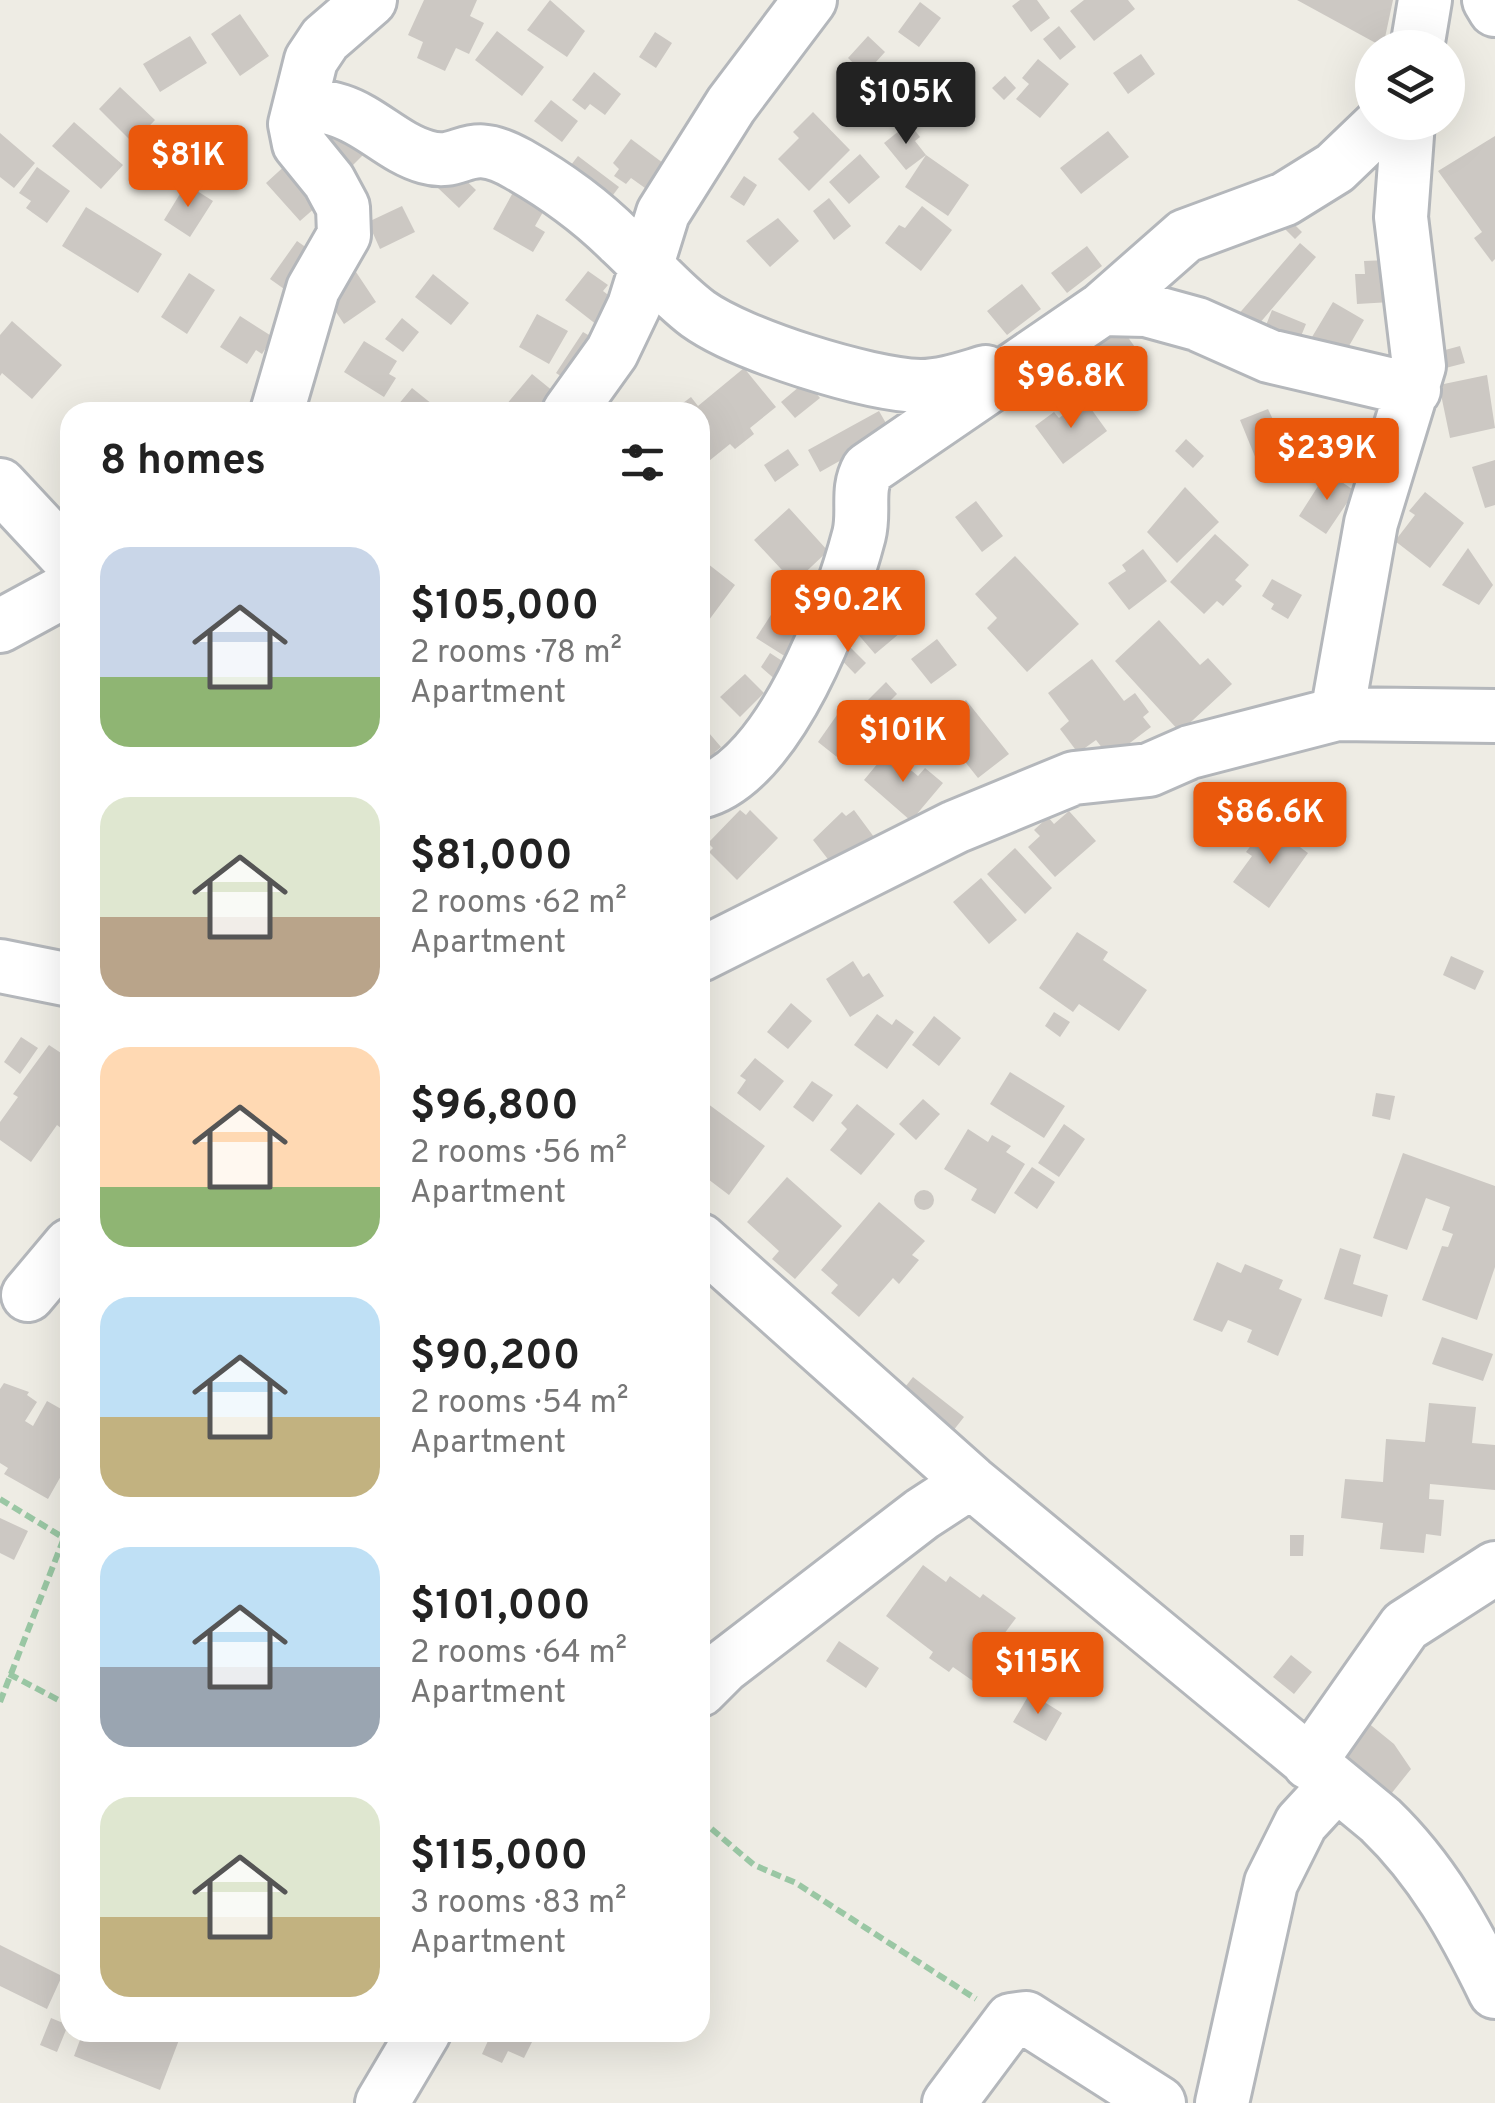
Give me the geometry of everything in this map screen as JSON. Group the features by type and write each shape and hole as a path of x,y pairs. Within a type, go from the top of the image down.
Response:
{"street":[{"path":"576,402 612,352 634,306 663,213 694,160 778,37 810,0"},
{"path":"1420,30 1425,0"},
{"path":"1489,0 1495,10"},
{"path":"280,402 313,289 344,235 343,207 329,180 299,144 296,124 311,60 346,5"},
{"path":"303,103 342,111 404,150 430,159 445,160 466,150 486,149 516,163 568,196 700,315 758,344 894,384 946,384 1016,364"},
{"path":"710,790 719,788 746,768 793,694 845,584 864,514 860,484 868,469 1016,364 1102,309 1185,236 1284,199 1335,168 1364,140"},
{"path":"1338,714 1370,522 1419,366 1401,218 1407,140"},
{"path":"1102,309 1146,310 1197,324 1269,356 1414,390"},
{"path":"0,485 60,549"},
{"path":"0,626 60,593"},
{"path":"710,950 955,827 1074,778 1149,770 1190,752 1338,714 1495,716"},
{"path":"0,966 60,978"},
{"path":"710,1249 972,1482 1407,1846 1460,1921 1495,1992"},
{"path":"28,1295 60,1257"},
{"path":"710,1680 922,1514 972,1482"},
{"path":"1222,2103 1271,1883 1322,1774 1405,1626 1495,1568"},
{"path":"949,2103 1012,2020 1026,2018 1159,2103"},
{"path":"382,2103 418,2042"}],"path":[{"path":"0,1499 60,1534"},
{"path":"0,1702 60,1554"},
{"path":"9,1673 60,1701"},
{"path":"710,1827 754,1864 796,1883 830,1909 1012,2020"}],"building":[{"path":"424,0 477,0 470,16 484,23 469,54 456,48 445,71 417,58 423,42 408,35"},
{"path":"550,0 585,31 567,57 527,30"},
{"path":"1020,0 1037,0 1050,18 1031,32 1012,6"},
{"path":"1084,0 1128,0 1135,9 1094,41 1070,11"},
{"path":"1297,0 1393,0 1387,30 1355,32"},
{"path":"920,2 941,18 919,47 898,32"},
{"path":"240,14 269,56 240,76 211,34"},
{"path":"1059,26 1076,47 1060,60 1043,39"},
{"path":"497,31 544,67 522,96 475,60"},
{"path":"655,32 672,43 656,68 639,57"},
{"path":"190,36 207,63 160,92 143,64"},
{"path":"868,36 885,52 865,74 848,58"},
{"path":"1141,54 1155,74 1128,94 1113,73"},
{"path":"1038,59 1069,84 1040,118 1016,99 1029,84 1022,78"},
{"path":"594,72 621,94 605,115 590,104 585,110 572,100"},
{"path":"1005,76 1016,88 1004,100 992,88"},
{"path":"120,87 155,120 133,143 99,109"},
{"path":"551,100 578,121 562,142 534,121"},
{"path":"813,112 850,150 809,191 778,159 799,138 793,132"},
{"path":"340,118 369,149 348,170 318,139"},
{"path":"74,122 123,165 101,189 52,146"},
{"path":"909,123 920,137 915,141 926,155 906,170 884,143"},
{"path":"1108,131 1129,157 1081,194 1060,168"},
{"path":"0,133 35,163 14,188 0,177"},
{"path":"1495,136 1492,262 1474,238 1482,232 1438,171"},
{"path":"631,139 671,169 652,193 631,178 626,184 614,176 619,169 613,163"},
{"path":"860,154 880,177 849,204 829,182"},
{"path":"926,155 969,185 948,216 905,187"},
{"path":"578,156 619,187 601,211 560,179"},
{"path":"289,162 324,200 300,221 266,183"},
{"path":"37,167 70,191 47,223 26,208 31,201 19,193"},
{"path":"455,170 476,190 459,208 438,188"},
{"path":"744,176 757,185 744,206 730,197"},
{"path":"186,184 213,201 190,237 164,220"},
{"path":"516,187 547,205 535,226 545,232 533,252 493,229"},
{"path":"829,198 851,226 834,240 813,211"},
{"path":"402,206 415,232 380,249 368,222"},
{"path":"922,206 952,230 921,271 885,243 899,225 905,228"},
{"path":"86,207 162,254 138,293 62,246"},
{"path":"778,218 799,241 770,267 746,241"},
{"path":"1293,223 1302,232 1295,239 1285,229"},
{"path":"297,241 321,258 294,296 270,279"},
{"path":"1300,243 1316,257 1247,338 1230,324"},
{"path":"1087,246 1102,266 1067,293 1051,273"},
{"path":"1389,260 1391,302 1357,304 1355,274 1365,274 1364,261"},
{"path":"354,269 376,302 344,324 326,297"},
{"path":"588,271 608,285 603,291 616,301 597,325 565,300"},
{"path":"189,273 215,290 187,334 161,317"},
{"path":"433,274 469,303 451,325 415,297"},
{"path":"1022,284 1041,309 1007,335 987,311"},
{"path":"1333,302 1364,320 1338,365 1306,347"},
{"path":"1272,310 1306,324 1295,351 1261,338"},
{"path":"537,314 568,331 549,364 519,347"},
{"path":"240,316 273,337 262,354 256,350 247,364 220,347"},
{"path":"402,318 419,332 403,352 385,339"},
{"path":"1115,319 1147,364 1121,382 1088,337"},
{"path":"12,321 62,365 32,399 2,373 0,376 0,335"},
{"path":"583,332 600,342 573,384 556,373"},
{"path":"364,341 397,361 389,374 396,378 384,397 344,372"},
{"path":"1460,346 1465,363 1438,370 1434,353"},
{"path":"744,368 776,407 750,428 754,434 735,449 730,444 710,460 710,402 703,402"},
{"path":"532,374 559,396 554,402 509,402"},
{"path":"1487,375 1495,428 1450,438 1439,385"},
{"path":"806,381 820,398 795,418 781,402"},
{"path":"412,388 430,402 400,402"},
{"path":"1084,399 1107,431 1063,464 1035,426 1054,412 1059,418"},
{"path":"1268,409 1276,426 1285,422 1294,447 1286,451 1291,464 1263,476 1240,420"},
{"path":"879,411 891,432 820,472 808,450"},
{"path":"1186,439 1204,456 1193,468 1175,451"},
{"path":"788,449 799,465 775,482 764,465"},
{"path":"1495,460 1495,505 1485,508 1472,467"},
{"path":"1327,472 1355,491 1326,534 1299,516"},
{"path":"1185,487 1219,522 1177,563 1147,532"},
{"path":"1425,492 1464,523 1430,568 1395,541 1415,515 1409,511"},
{"path":"976,501 1003,536 982,552 955,517"},
{"path":"789,508 828,551 794,583 754,540"},
{"path":"1215,534 1249,565 1235,580 1242,586 1223,606 1217,601 1204,614 1170,582"},
{"path":"1468,548 1493,585 1479,605 1442,585"},
{"path":"1143,549 1167,581 1129,610 1108,583 1126,571 1122,565"},
{"path":"1015,556 1079,624 1027,672 987,628 997,618 975,594"},
{"path":"710,565 735,585 710,619"},
{"path":"1272,579 1302,595 1288,619 1271,609 1274,604 1262,596"},
{"path":"886,605 906,628 875,654 850,625 867,610 873,617"},
{"path":"776,607 813,631 794,662 756,638"},
{"path":"1159,620 1200,665 1208,658 1232,684 1180,732 1115,661"},
{"path":"840,637 866,663 855,674 829,647"},
{"path":"937,639 957,665 931,684 911,659"},
{"path":"770,653 796,670 785,688 761,667"},
{"path":"1092,659 1124,701 1135,693 1149,712 1143,717 1151,727 1110,758 1096,740 1078,753 1060,729 1069,721 1048,693"},
{"path":"745,674 764,693 740,717 720,697"},
{"path":"886,682 897,694 878,713 867,701"},
{"path":"966,700 1009,754 978,778 935,724"},
{"path":"844,705 871,727 842,761 818,742"},
{"path":"710,734 721,747 715,752 726,764 710,766"},
{"path":"888,751 918,776 925,768 943,783 911,821 864,780"},
{"path":"1220,792 1247,808 1225,843 1198,827"},
{"path":"740,810 746,815 750,810 778,838 737,880 710,853 710,841"},
{"path":"854,810 874,837 834,867 813,840 842,812 846,816"},
{"path":"1069,811 1096,841 1055,877 1028,847 1040,836 1034,830 1048,817 1054,824"},
{"path":"1273,827 1308,853 1269,908 1233,882 1252,856 1246,852 1255,840 1261,844"},
{"path":"1015,848 1052,888 1025,914 987,874"},
{"path":"981,878 1017,920 989,944 953,902"},
{"path":"1077,932 1108,952 1103,960 1147,990 1119,1031 1079,1004 1073,1012 1039,988"},
{"path":"1451,956 1484,971 1475,990 1443,975"},
{"path":"853,961 863,977 869,973 884,996 850,1017 826,979"},
{"path":"791,1003 812,1021 788,1049 767,1032"},
{"path":"1054,1012 1070,1022 1060,1037 1045,1026"},
{"path":"877,1014 892,1025 896,1019 914,1032 887,1069 854,1045"},
{"path":"934,1016 961,1038 939,1066 912,1045"},
{"path":"21,1037 38,1048 20,1074 4,1062"},
{"path":"49,1045 60,1052 60,1127 57,1125 31,1162 0,1140 0,1122 18,1097 13,1094"},
{"path":"755,1058 784,1081 760,1111 737,1093 746,1080 740,1076"},
{"path":"1010,1072 1065,1106 1044,1138 990,1104"},
{"path":"812,1081 833,1095 813,1122 793,1107"},
{"path":"1376,1093 1395,1096 1390,1120 1372,1116"},
{"path":"923,1099 940,1114 916,1140 899,1124"},
{"path":"857,1104 895,1134 861,1175 830,1150 847,1129 841,1123"},
{"path":"710,1105 765,1146 729,1195 710,1181"},
{"path":"1064,1124 1085,1139 1059,1177 1038,1163"},
{"path":"968,1129 988,1142 992,1135 1011,1146 1006,1152 1025,1164 995,1214 971,1200 977,1189 944,1169"},
{"path":"1403,1153 1495,1186 1495,1267 1477,1320 1422,1300 1442,1246 1448,1247 1453,1234 1442,1230 1450,1207 1426,1198 1407,1250 1373,1238"},
{"path":"1032,1167 1055,1182 1037,1209 1014,1193"},
{"path":"787,1177 842,1226 795,1279 772,1259 779,1251 747,1222"},
{"path":"920,1190 928,1190 934,1200 928,1210 920,1210 914,1204 914,1196"},
{"path":"879,1202 925,1241 912,1255 919,1260 899,1284 893,1278 859,1317 831,1293 838,1285 821,1270"},
{"path":"1340,1248 1361,1255 1353,1284 1388,1295 1382,1317 1324,1299"},
{"path":"1217,1262 1241,1273 1245,1264 1283,1280 1279,1289 1302,1299 1278,1356 1247,1342 1252,1330 1228,1320 1222,1332 1193,1320"},
{"path":"1442,1337 1493,1354 1483,1381 1432,1364"},
{"path":"913,1377 964,1417 949,1436 898,1396"},
{"path":"4,1383 29,1392 27,1395 37,1402 25,1421 33,1426 47,1401 60,1408 60,1478 48,1499 4,1474 8,1468 0,1463 0,1389"},
{"path":"1429,1403 1476,1407 1472,1443 1495,1445 1495,1490 1430,1484 1429,1499 1444,1500 1441,1536 1426,1534 1424,1553 1380,1549 1383,1523 1341,1518 1345,1479 1383,1482 1386,1439 1425,1442"},
{"path":"0,1518 28,1531 14,1560 0,1553"},
{"path":"1290,1535 1304,1535 1303,1556 1290,1556"},
{"path":"923,1565 946,1582 950,1576 980,1598 983,1594 1016,1618 992,1650 1004,1659 983,1688 953,1667 949,1672 929,1658 933,1652 886,1616"},
{"path":"1066,1634 1101,1663 1076,1695 1057,1680 1067,1668 1058,1661 1064,1653 1056,1647"},
{"path":"839,1641 879,1668 866,1688 826,1661"},
{"path":"1291,1655 1312,1672 1294,1694 1273,1677"},
{"path":"1030,1693 1062,1713 1046,1741 1013,1722"},
{"path":"1367,1722 1394,1744 1411,1769 1391,1794 1341,1755"},
{"path":"0,1945 60,1975 47,2009 0,1986"},
{"path":"51,2018 60,2022 61,2042 57,2052 40,2045"},
{"path":"79,2042 178,2042 160,2090 74,2056"},
{"path":"487,2042 532,2042 524,2058 508,2051 502,2063 482,2054"}]}
